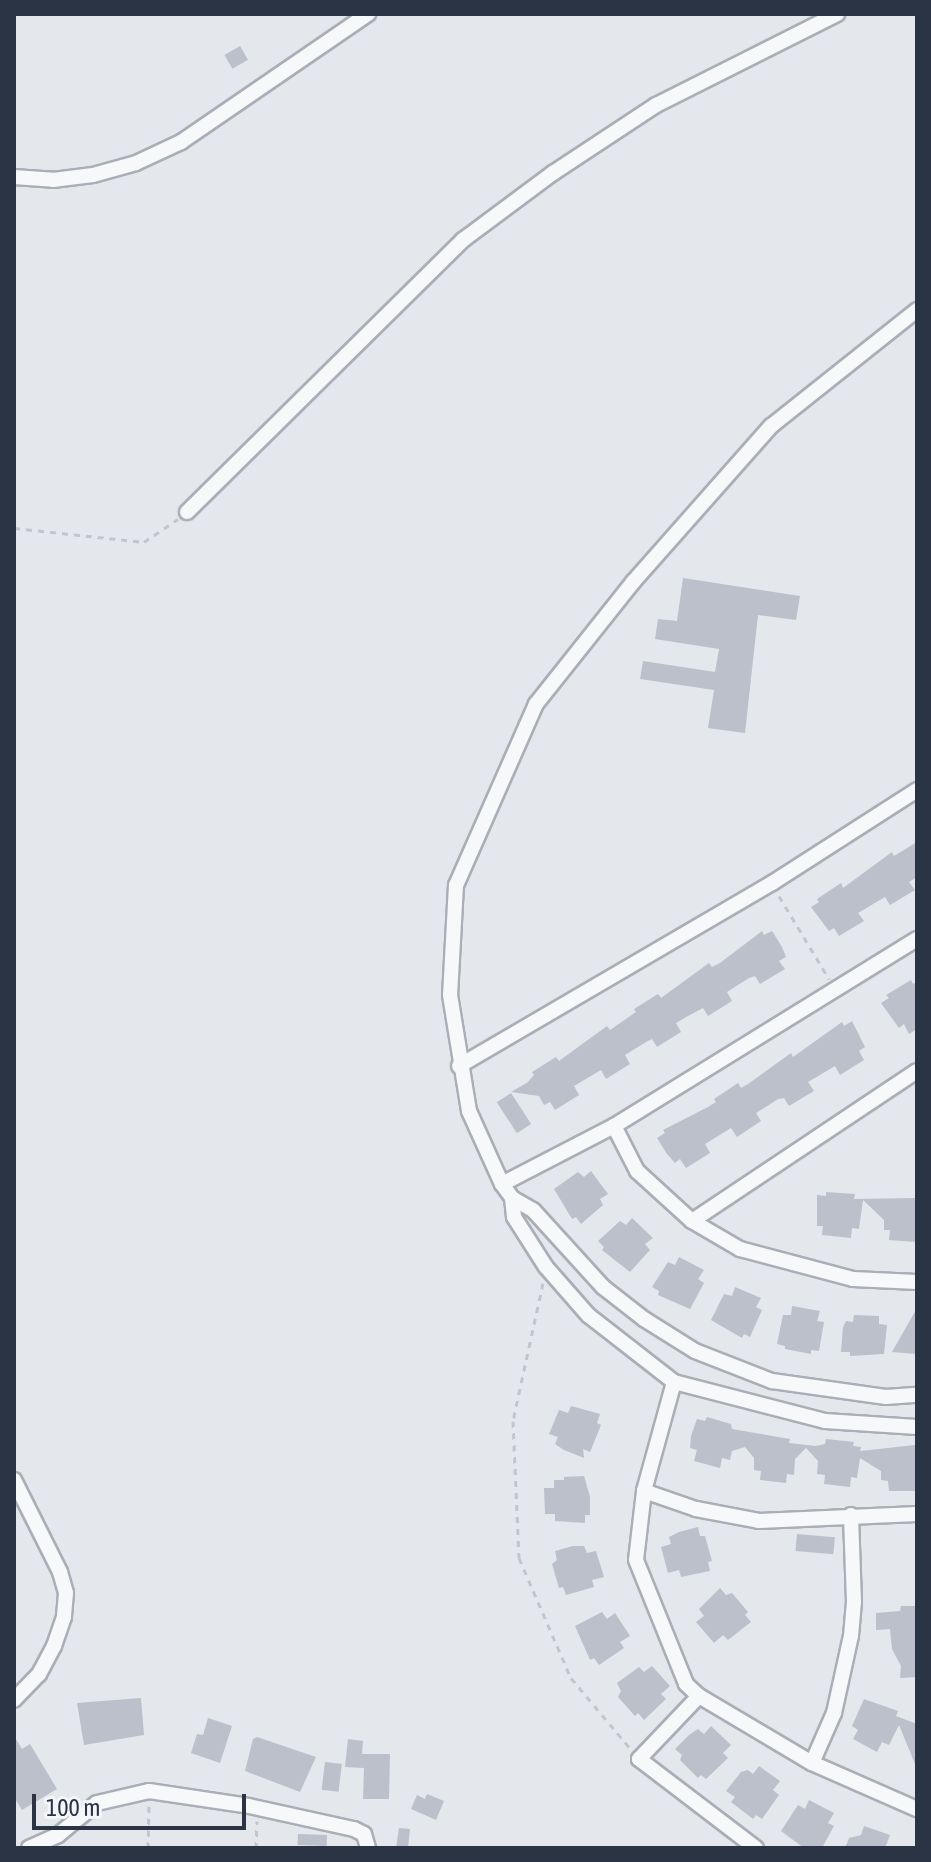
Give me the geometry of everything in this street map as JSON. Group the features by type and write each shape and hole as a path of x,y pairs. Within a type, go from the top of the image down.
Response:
{"street":[{"path":"14,177 53,180 93,175 136,163 181,142 368,14"},
{"path":"187,512 463,240 553,173 656,105 837,14"},
{"path":"917,310 771,426 633,582 536,704 456,885 450,995 459,1066 469,1111 502,1184 512,1198 521,1232 546,1267 588,1315 674,1382 825,1421 917,1427"},
{"path":"459,1066 772,883 917,790"},
{"path":"502,1184 614,1126 917,939"},
{"path":"692,1221 917,1071"},
{"path":"614,1126 637,1171 692,1221 740,1249 853,1279 917,1282"},
{"path":"512,1198 533,1210 603,1287 644,1319 695,1351 772,1381 863,1393 917,1395"},
{"path":"674,1382 644,1491 636,1560 686,1684 699,1696 812,1763 917,1809"},
{"path":"858,1423 863,1393"},
{"path":"14,1480 60,1572 66,1593 64,1617 54,1646 39,1674 14,1700"},
{"path":"644,1491 696,1509 759,1521 917,1514"},
{"path":"812,1763 834,1713 851,1636 854,1602 851,1515"},
{"path":"699,1696 639,1759 756,1848"},
{"path":"29,1848 58,1835 97,1803 149,1791 354,1829 364,1834 368,1848"}],"path":[{"path":"14,528 144,542 187,512"},
{"path":"772,883 835,989"},
{"path":"546,1267 513,1421 519,1558 571,1678 639,1759"},
{"path":"148,1848 149,1791"},
{"path":"256,1848 258,1809"}],"building":[{"path":"240,46 248,60 232,69 224,55"},
{"path":"683,578 800,596 796,620 758,615 745,733 708,728 714,690 640,679 643,661 715,672 719,649 655,639 658,619 677,621"},
{"path":"917,842 917,877 909,882 915,890 890,905 885,897 858,913 864,921 839,936 834,928 829,931 811,907 819,902 817,899 841,883 843,888 892,852 894,856"},
{"path":"762,931 764,935 772,931 782,947 786,957 779,961 785,969 760,984 755,976 749,978 727,992 732,1001 708,1016 703,1008 676,1023 681,1032 657,1047 652,1039 625,1055 630,1064 606,1079 601,1070 574,1086 579,1095 555,1110 550,1102 544,1105 539,1096 511,1092 528,1082 534,1075 532,1072 556,1057 559,1061 607,1026 610,1030 636,1012 634,1009 658,994 661,998 709,963 712,967 720,963"},
{"path":"911,980 913,984 917,982 917,1029 909,1034 904,1024 899,1028 881,1003 889,998 886,995"},
{"path":"852,1021 865,1047 859,1051 864,1060 840,1075 835,1066 808,1082 814,1091 789,1106 784,1098 778,1099 756,1113 761,1121 737,1137 731,1128 705,1144 710,1153 686,1168 680,1159 675,1163 667,1154 657,1138 665,1133 663,1130 716,1102 714,1099 738,1083 741,1088 748,1084 791,1053 793,1057 842,1022 844,1026"},
{"path":"511,1093 531,1124 517,1133 497,1102"},
{"path":"591,1171 608,1194 600,1199 603,1205 581,1224 576,1217 572,1219 554,1189 578,1172 584,1177"},
{"path":"826,1192 855,1194 854,1199 917,1198 917,1242 889,1240 890,1230 884,1230 884,1220 863,1200 859,1229 852,1228 851,1238 822,1235 823,1226 817,1226 817,1195 826,1196"},
{"path":"632,1218 653,1238 645,1244 650,1250 630,1272 602,1250 604,1247 598,1241 620,1221 626,1225"},
{"path":"679,1257 704,1270 698,1279 704,1283 690,1309 658,1295 659,1291 652,1287 668,1262 675,1265"},
{"path":"735,1287 761,1298 756,1307 762,1310 750,1337 744,1334 742,1338 711,1320 724,1294 732,1296"},
{"path":"792,1306 820,1311 817,1321 824,1322 819,1351 811,1350 811,1354 785,1349 785,1346 777,1344 783,1315 791,1315"},
{"path":"917,1308 917,1354 892,1352"},
{"path":"854,1315 879,1316 879,1324 887,1325 884,1354 850,1356 850,1352 841,1352 843,1327 846,1321 853,1322"},
{"path":"571,1406 600,1414 597,1423 601,1425 590,1452 583,1449 584,1458 555,1444 558,1437 549,1434 559,1410 568,1413"},
{"path":"707,1417 731,1424 732,1429 790,1439 789,1443 816,1446 825,1444 826,1439 854,1442 853,1446 861,1447 860,1451 915,1445 916,1491 889,1491 888,1481 881,1480 881,1471 860,1458 857,1478 851,1477 850,1487 824,1484 825,1475 817,1474 818,1461 806,1448 795,1459 794,1475 787,1474 786,1483 760,1480 761,1471 754,1470 754,1458 745,1447 732,1451 730,1460 722,1458 720,1468 694,1461 697,1450 690,1448 691,1436 697,1419 705,1421"},
{"path":"584,1476 590,1497 590,1515 585,1515 585,1523 555,1521 555,1514 545,1514 544,1488 554,1488 554,1480 564,1480 564,1477"},
{"path":"698,1527 700,1536 705,1536 712,1561 708,1562 710,1571 681,1577 679,1570 668,1573 661,1547 671,1544 669,1537"},
{"path":"797,1534 835,1537 833,1554 796,1551"},
{"path":"584,1546 587,1553 596,1551 604,1577 592,1580 594,1587 566,1595 563,1587 559,1588 552,1564 557,1560 555,1551"},
{"path":"720,1588 726,1595 732,1593 748,1612 745,1615 751,1622 728,1640 723,1635 714,1643 696,1622 704,1616 699,1609"},
{"path":"901,1606 917,1606 917,1677 900,1678 901,1666 892,1649 890,1629 876,1630 876,1613 900,1611"},
{"path":"602,1612 607,1619 615,1613 630,1636 620,1642 624,1648 599,1665 594,1658 590,1660 575,1626"},
{"path":"652,1666 670,1686 661,1694 666,1699 644,1720 638,1713 635,1716 618,1697 621,1691 617,1683 639,1667 644,1672"},
{"path":"141,1698 144,1735 84,1745 77,1703"},
{"path":"864,1699 898,1711 896,1716 917,1724 917,1769 899,1725 889,1745 882,1742 877,1752 853,1739 858,1730 852,1726"},
{"path":"208,1718 232,1726 220,1763 191,1753 197,1734 203,1735"},
{"path":"711,1726 731,1745 723,1753 728,1758 706,1779 701,1775 698,1778 680,1760 682,1755 675,1749 698,1729 704,1734"},
{"path":"14,1736 22,1749 30,1744 57,1789 22,1810 14,1797"},
{"path":"257,1737 316,1757 300,1792 245,1771 253,1739"},
{"path":"348,1739 363,1741 362,1754 390,1754 389,1799 363,1799 364,1768 345,1767"},
{"path":"325,1762 342,1764 338,1792 322,1790"},
{"path":"759,1766 780,1781 773,1790 779,1795 762,1819 756,1815 753,1819 731,1802 735,1797 726,1791 741,1772 748,1770 753,1774"},
{"path":"427,1794 444,1801 436,1820 411,1809 417,1795 425,1799"},
{"path":"809,1800 834,1813 828,1823 834,1826 822,1848 804,1848 781,1831 798,1805 805,1809"},
{"path":"864,1826 890,1835 885,1848 845,1848 849,1838 861,1835"},
{"path":"399,1828 410,1829 408,1848 396,1848"},
{"path":"298,1834 327,1835 327,1846 298,1845"}]}
